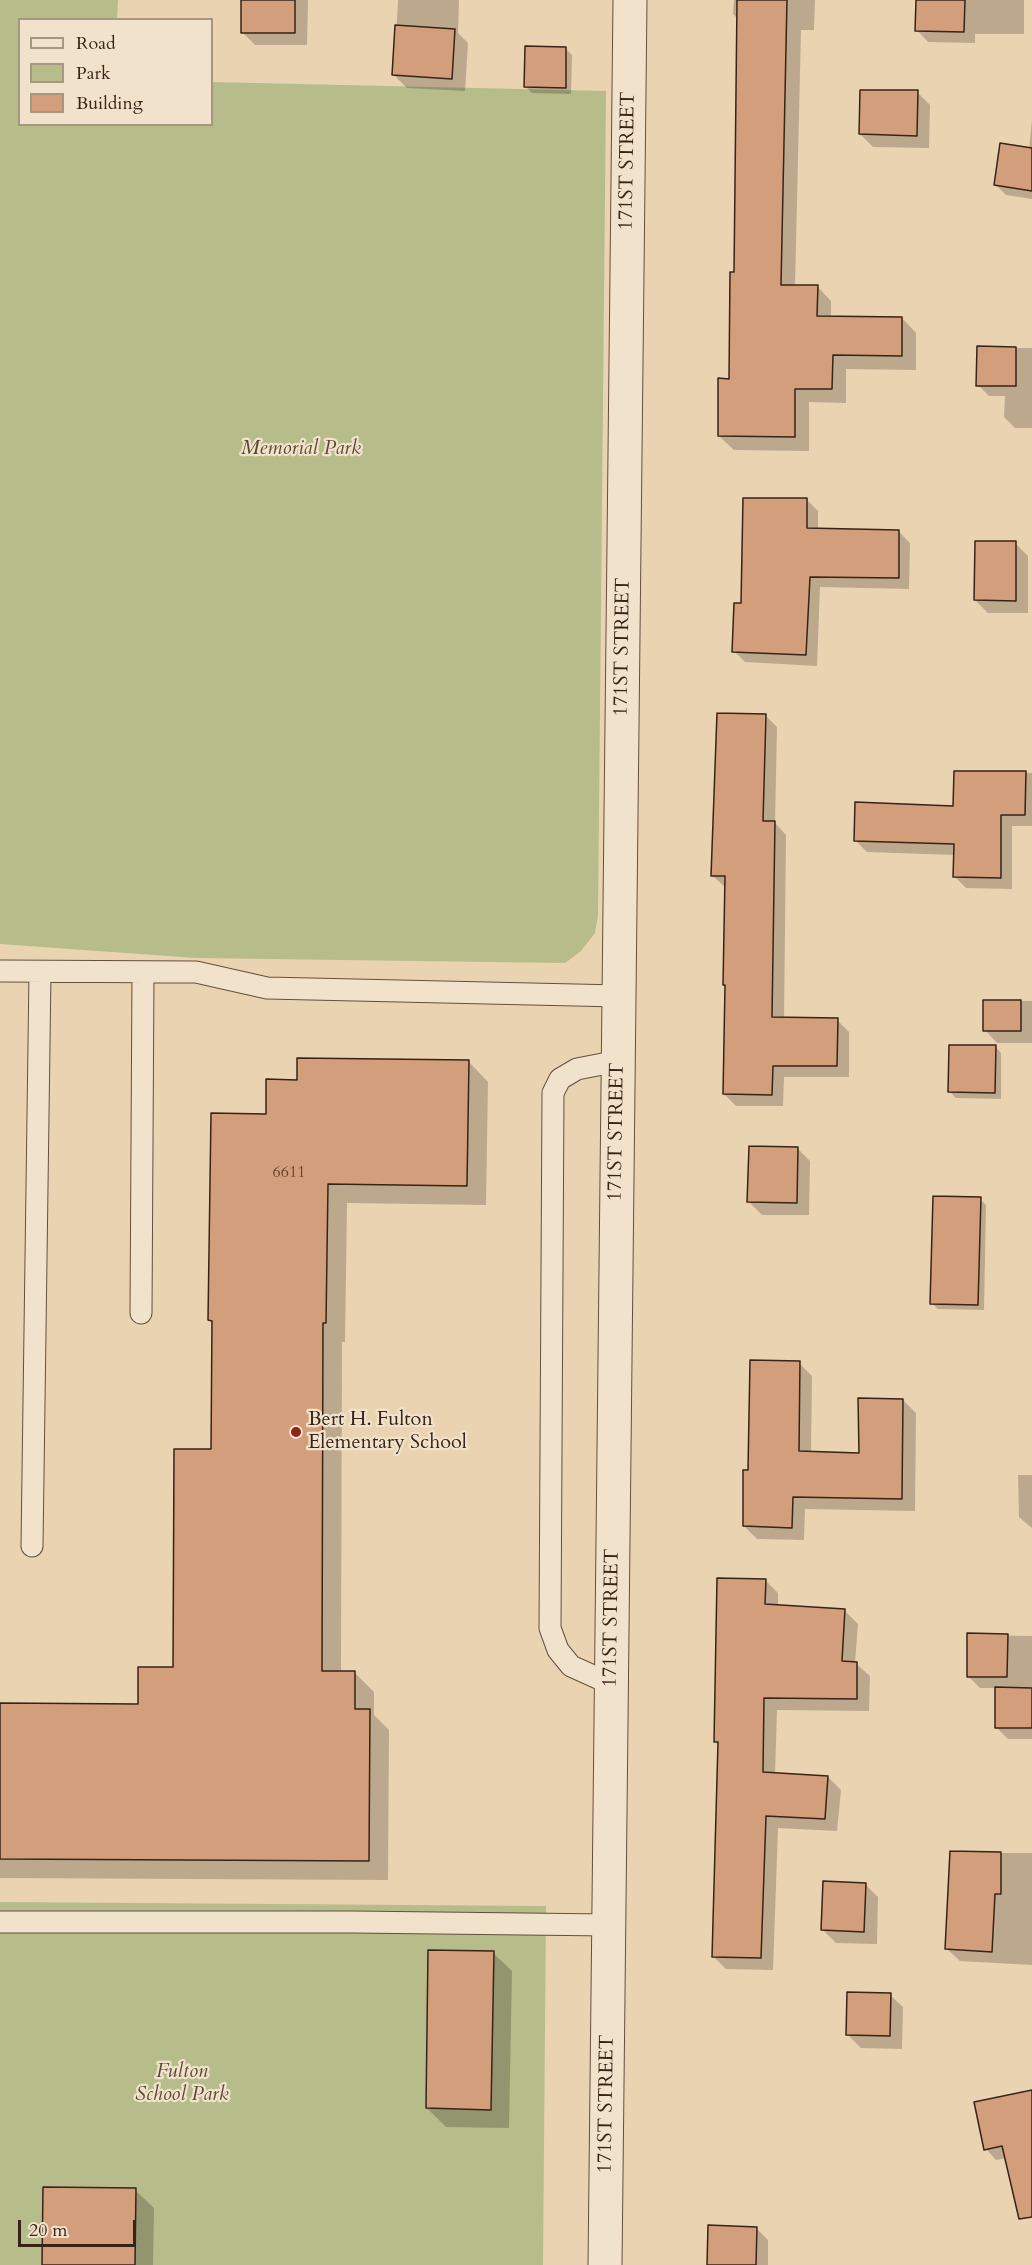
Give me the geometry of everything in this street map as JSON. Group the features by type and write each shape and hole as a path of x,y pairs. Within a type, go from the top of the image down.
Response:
{"street":[{"name":"171ST STREET","path":"605,2265 630,0"}],"lane":[{"path":"0,971 196,972 267,988 619,996"},
{"path":"32,1546 40,972"},
{"path":"141,1313 143,972"},
{"path":"611,1684 571,1666 558,1650 550,1628 553,1094 560,1079 577,1069 618,1061"},
{"path":"0,1922 609,1925"}],"green space":[{"name":"Memorial Park","path":"0,0 118,0 117,18 18,18 18,126 213,126 213,82 606,91 598,915 595,933 581,951 565,963 196,958 0,944"},
{"name":"Fulton School Park","path":"0,1902 546,1906 543,2265 0,2265"}],"building":[{"path":"241,0 295,0 295,33 241,33"},
{"path":"737,0 787,0 781,285 818,285 817,316 902,317 902,356 833,355 832,389 795,389 795,437 718,436 718,378 729,379 730,272 734,272"},
{"path":"916,0 965,0 964,32 915,31"},
{"path":"395,25 455,29 452,79 392,75"},
{"path":"525,46 566,47 566,88 524,87"},
{"path":"860,90 918,90 917,136 859,134"},
{"path":"1000,143 1032,148 1032,191 994,185"},
{"path":"977,346 1016,347 1016,386 976,386"},
{"path":"743,498 807,498 807,528 899,530 899,578 810,577 806,655 732,652 734,603 741,603"},
{"path":"975,541 1016,541 1016,601 974,600"},
{"path":"717,713 766,714 763,821 775,821 772,1017 838,1018 837,1066 773,1066 772,1095 723,1094 725,876 711,876"},
{"path":"954,771 1026,771 1025,815 1001,815 1001,878 953,877 954,844 854,841 855,802 953,806"},
{"path":"983,1000 1021,1000 1021,1031 983,1031"},
{"path":"949,1045 996,1045 995,1093 948,1092"},
{"path":"297,1058 469,1060 467,1186 328,1184 326,1323 323,1323 322,1671 355,1671 355,1709 370,1709 369,1861 0,1859 0,1703 138,1704 138,1667 173,1667 174,1449 211,1449 212,1321 208,1320 211,1113 266,1114 266,1079 297,1080"},
{"path":"749,1146 798,1147 797,1203 747,1202"},
{"path":"933,1196 981,1197 978,1305 930,1304"},
{"path":"750,1360 800,1361 799,1451 859,1453 858,1398 903,1399 902,1499 793,1497 792,1528 743,1526 743,1470 748,1470"},
{"path":"717,1578 766,1579 765,1604 845,1609 842,1661 857,1662 857,1699 764,1698 763,1772 828,1776 825,1819 766,1816 761,1958 712,1957 718,1742 714,1742"},
{"path":"967,1633 1008,1634 1007,1677 967,1677"},
{"path":"995,1687 1032,1688 1032,1728 995,1728"},
{"path":"950,1851 1001,1852 1001,1894 995,1894 992,1952 945,1949"},
{"path":"823,1881 866,1883 864,1932 821,1930"},
{"path":"428,1950 494,1951 491,2110 426,2108"},
{"path":"847,1992 891,1993 890,2036 846,2035"},
{"path":"1032,2090 1032,2217 1019,2219 1002,2146 984,2150 974,2102"},
{"path":"43,2187 136,2188 135,2265 42,2265"},
{"path":"708,2225 757,2227 756,2265 707,2265"}],"place":[{"name":"Bert H. Fulton Elementary School","path":"296,1432"}]}
